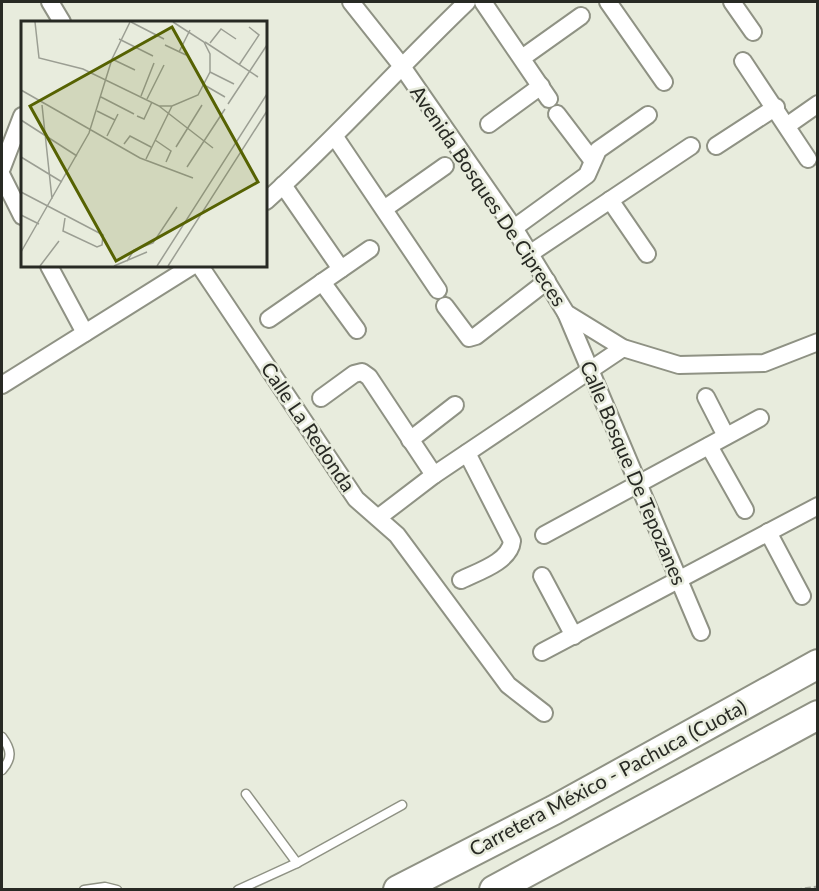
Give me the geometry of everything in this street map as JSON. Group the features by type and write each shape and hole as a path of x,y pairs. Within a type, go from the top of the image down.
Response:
{"highway":[{"name":"Carretera México - Pachuca (Cuota)","path":"398,890 554,810 818,664"},
{"path":"494,890 818,715"}],"street":[{"path":"50,2 60,21"},
{"name":"Avenida Bosques De Cipreces","path":"351,2 401,65 514,228 566,314 622,348 679,365 764,363 818,342"},
{"path":"267,200 335,137 401,65 467,2"},
{"path":"483,2 592,160"},
{"path":"608,2 664,82"},
{"path":"732,2 753,32"},
{"path":"522,58 581,16"},
{"path":"743,61 788,125 808,159"},
{"path":"489,124 549,100"},
{"path":"788,125 818,104"},
{"path":"716,146 776,107"},
{"path":"514,228 587,175 598,150 648,115"},
{"path":"2,168 21,119"},
{"path":"335,137 469,338 476,336 548,281"},
{"path":"531,253 691,146"},
{"path":"384,210 445,166"},
{"path":"2,176 21,214"},
{"path":"283,185 341,269"},
{"path":"610,200 647,254"},
{"path":"268,319 370,249"},
{"path":"50,267 85,333"},
{"path":"2,385 190,267"},
{"name":"Calle La Redonda","path":"201,267 356,499 380,517 397,535 508,685 544,714"},
{"path":"322,282 357,330"},
{"name":"Calle Bosque De Tepozanes","path":"566,314 701,632"},
{"path":"380,517 434,475 590,372 622,348"},
{"path":"321,398 354,374 362,372 369,377 434,475"},
{"path":"706,397 726,436"},
{"path":"410,440 455,405"},
{"path":"544,535 760,418"},
{"path":"709,446 745,510"},
{"path":"461,580 504,557 512,548 512,542 467,453"},
{"path":"542,652 818,506"},
{"path":"768,532 802,596"},
{"path":"542,576 574,636"}],"lane":[{"path":"2,737 10,753 9,761 2,770"},
{"path":"246,794 297,863"},
{"path":"238,890 297,863 402,805"},
{"path":"84,890 105,887 117,890"}],"path":[{"path":"796,890 818,887"}]}
